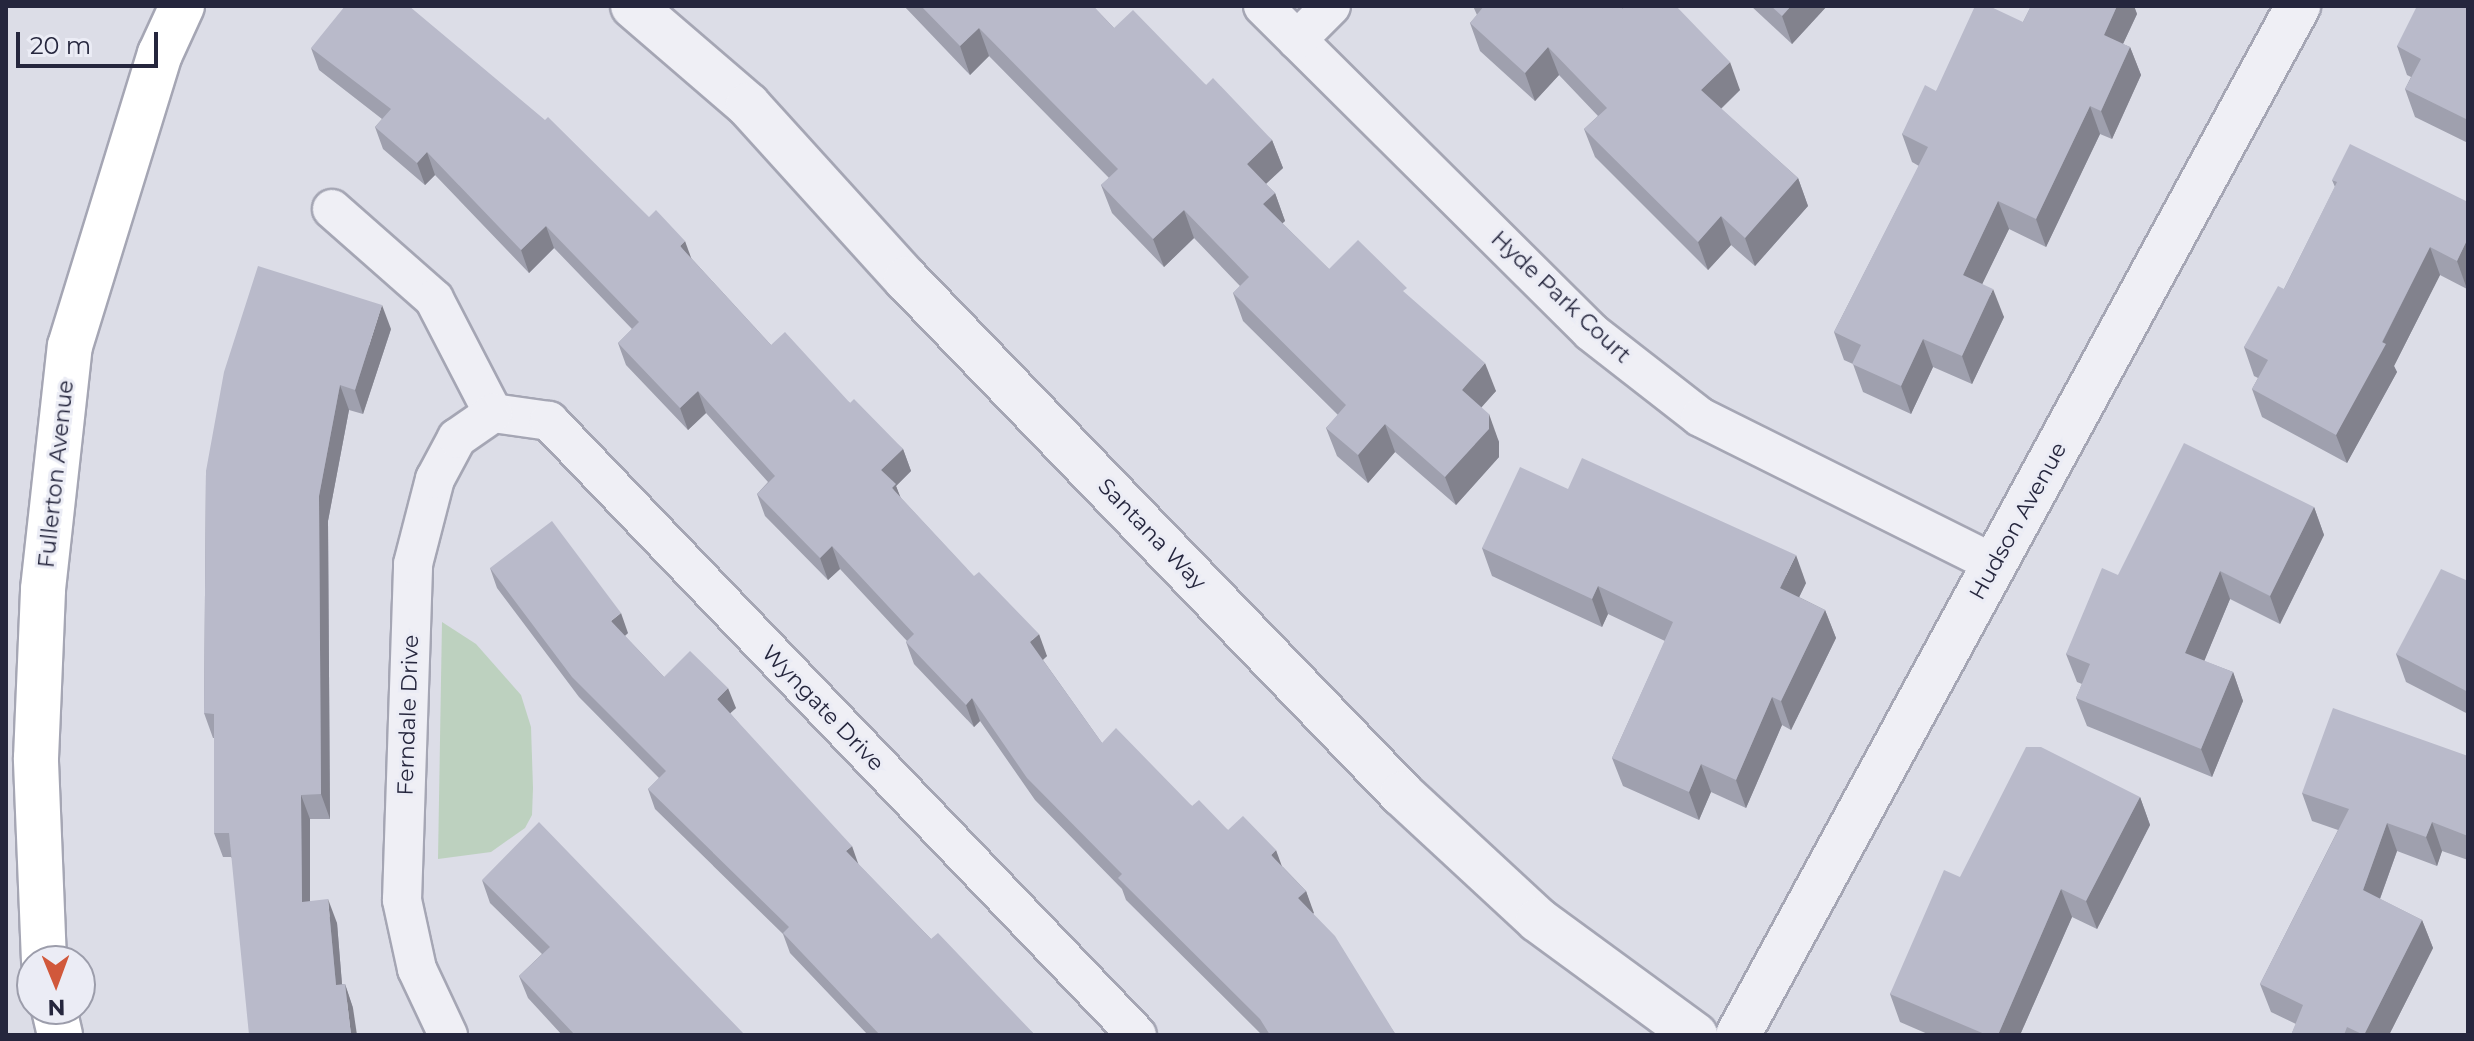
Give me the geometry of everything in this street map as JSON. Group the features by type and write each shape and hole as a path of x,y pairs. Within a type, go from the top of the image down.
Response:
{"main road":[{"name":"Fullerton Avenue","path":"43,945 36,758 43,589 70,346 160,54 182,6"}],"street":[{"name":"Santana Way","path":"633,6 748,105 906,279 1402,794 1538,920 1695,1035"},
{"name":"Hyde Park Court","path":"1263,6 1591,332 1700,417 1995,564"},
{"path":"1297,40 1331,6"},
{"name":"Hudson Avenue","path":"1738,1035 2298,6"},
{"path":"332,209 434,299 493,413"},
{"name":"Ferndale Drive","path":"448,1035 417,969 402,900 413,564 435,479 457,438 493,413"},
{"name":"Wyngate Drive","path":"493,413 549,421 1137,1035"}],"green space":[{"path":"442,622 476,644 521,695 531,727 533,788 532,815 525,828 491,852 438,859"}],"building":[{"path":"345,6 409,6 545,120 548,117 649,217 656,210 685,241 680,246 771,345 785,332 850,403 854,399 903,449 881,470 896,484 892,488 974,576 979,572 1039,634 1030,642 1102,743 1116,728 1192,806 1199,800 1228,830 1243,816 1276,850 1271,855 1306,891 1298,898 1335,936 1396,1035 1270,1035 1260,1019 1118,878 1122,874 1027,778 972,698 966,705 906,642 914,634 832,546 820,558 757,494 775,476 698,391 680,408 618,343 639,322 546,226 521,250 427,152 417,163 375,127 391,109 311,48"},
{"path":"921,6 1093,6 1114,28 1133,10 1206,85 1213,78 1272,140 1247,164 1275,193 1263,204 1329,269 1358,240 1407,288 1403,291 1485,363 1462,390 1489,414 1489,429 1445,477 1385,424 1358,455 1326,428 1346,405 1233,293 1249,277 1184,210 1153,239 1101,185 1118,169 979,28 960,46"},
{"path":"1484,6 1620,6 1623,9 1626,6 1676,6 1730,62 1701,90 1798,178 1745,238 1721,216 1698,242 1584,129 1607,108 1548,47 1525,73 1470,23"},
{"path":"1771,6 1791,6 1782,16"},
{"path":"1975,6 1989,6 2023,22 2031,6 2117,6 2104,35 2130,47 2101,111 2090,106 2036,219 1998,201 1963,275 1993,289 1962,356 1923,339 1901,386 1852,364 1861,345 1834,332 1928,147 1902,134 1925,85 1936,91"},
{"path":"2417,6 2468,8 2468,120 2405,89 2421,59 2397,46"},
{"path":"2350,144 2468,202 2468,238 2457,261 2430,247 2382,342 2386,344 2336,435 2252,389 2268,360 2244,347 2278,286 2284,289 2337,182 2332,180"},
{"path":"258,266 382,305 355,390 340,385 319,496 321,794 301,795 302,902 328,899 336,985 345,984 351,1035 249,1035 229,833 214,833 214,714 204,713 206,471 224,372"},
{"path":"2184,443 2314,507 2270,596 2220,571 2185,653 2233,672 2201,749 2076,698 2090,664 2066,654 2102,568 2118,575"},
{"path":"1582,458 1796,555 1780,588 1825,610 1781,701 1772,697 1736,780 1701,764 1689,792 1612,758 1673,622 1598,586 1592,599 1482,548 1520,467 1568,489"},
{"path":"552,521 621,613 611,621 664,677 690,651 728,688 717,699 852,846 846,851 931,939 938,933 1035,1035 880,1035 783,933 789,927 648,789 666,771 572,677 490,568"},
{"path":"2441,569 2468,581 2468,692 2396,654"},
{"path":"2333,708 2468,756 2468,836 2432,822 2426,837 2387,823 2363,890 2422,920 2364,1035 2347,1027 2344,1035 2291,1035 2303,1005 2260,984 2349,809 2302,793"},
{"path":"2026,747 2041,747 2140,797 2086,901 2061,889 1998,1035 1987,1035 1890,994 1944,870 1960,877"},
{"path":"539,822 745,1035 575,1035 519,976 550,947 482,880"}]}
